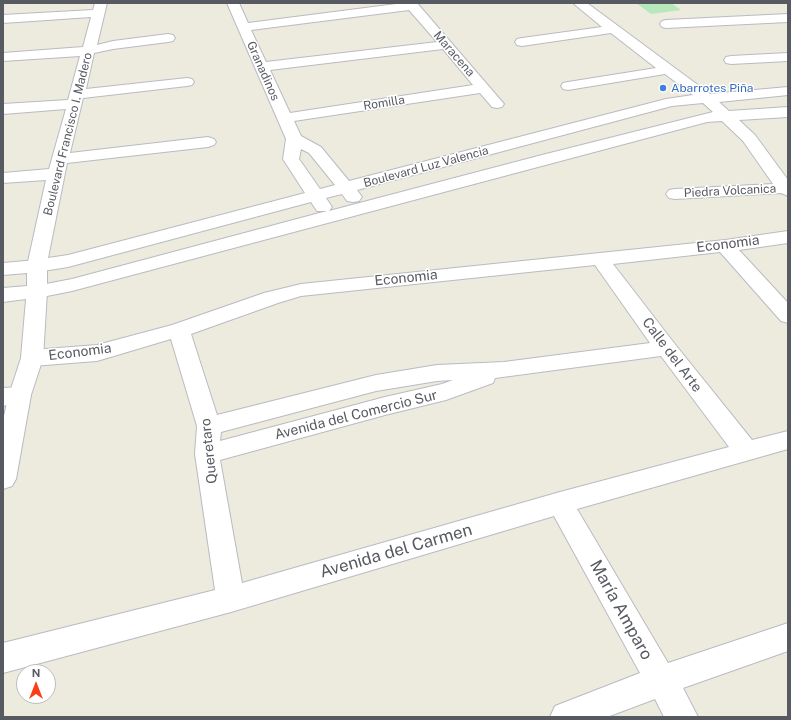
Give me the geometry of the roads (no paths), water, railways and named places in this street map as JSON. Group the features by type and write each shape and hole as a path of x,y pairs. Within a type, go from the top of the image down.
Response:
{"street":[{"name":"Granadinos","path":"232,3 294,139"},
{"path":"579,3 707,99 726,116 753,144 762,155 772,172 787,190"},
{"path":"244,27 411,4"},
{"name":"Maracena","path":"411,4 497,104"},
{"path":"3,19 100,8"},
{"name":"Boulevard Francisco I. Madero","path":"3,479 12,396 32,358 37,292 37,266 57,166 100,8"},
{"path":"666,24 788,18"},
{"path":"522,42 612,29"},
{"path":"3,57 88,51 113,45 168,38"},
{"path":"262,67 447,45"},
{"path":"731,60 788,57"},
{"path":"568,86 667,70"},
{"path":"3,110 187,82"},
{"name":"Romilla","path":"285,118 483,88"},
{"name":"Boulevard Luz Valencia","path":"3,269 68,261 671,102 788,92"},
{"name":"Boulevard Luz Valencia","path":"3,295 37,292 72,285 328,216 707,117 788,112"},
{"path":"328,216 291,159 294,139 315,150 361,208"},
{"path":"527,140 548,158"},
{"path":"3,178 57,166 208,142"},
{"name":"Piedra Volcanica","path":"675,194 787,190"},
{"name":"Economia","path":"32,358 97,353 179,330 271,298 301,290 725,246 788,236"},
{"path":"725,246 788,316"},
{"name":"Calle del Arte","path":"599,258 666,348 747,452"},
{"name":"Queretaro","path":"179,330 209,426 207,454 231,599"},
{"name":"Avenida del Comercio Sur","path":"209,426 376,383 437,373 504,370 666,348"},
{"name":"Avenida del Comercio Sur","path":"207,454 385,406 446,392 504,370"},
{"name":"Avenida del Carmen","path":"3,658 231,599 560,503 788,440"},
{"name":"María Amparo","path":"560,503 682,717"},
{"path":"566,717 661,681 788,637"}],"place":[{"name":"Abarrotes Piña","path":"663,88"}]}
